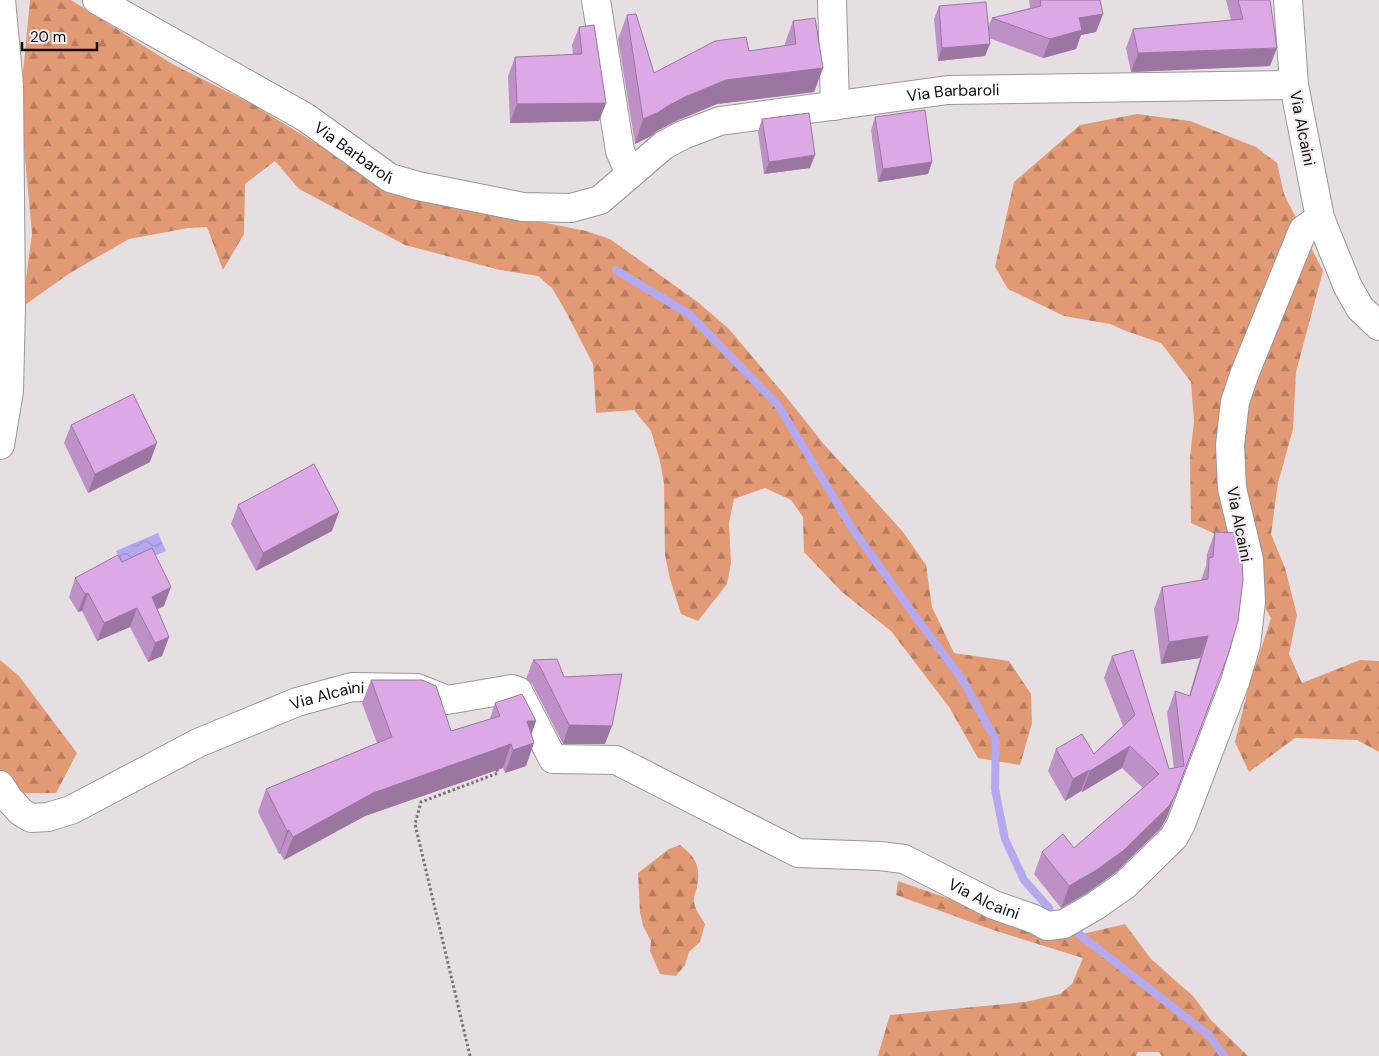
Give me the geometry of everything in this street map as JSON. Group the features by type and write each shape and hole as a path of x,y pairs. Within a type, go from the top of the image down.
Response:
{"street":[{"path":"0,444 9,391 10,307 9,85 1,0"},
{"name":"Via Barbaroli","path":"97,0 304,117 390,178 418,186 522,207 571,208 600,200 664,145 683,135 720,121 948,90 1294,85"},
{"path":"596,0 620,151 630,174"},
{"name":"Via Alcaini","path":"0,785 21,812 31,818 48,816 71,810 89,802 198,743 297,702 352,687 417,688 447,700 512,689 518,691 552,759 616,760 798,853 880,856 904,859 994,905 1034,919 1047,926 1064,924 1086,911 1125,885 1174,836 1184,816 1235,682 1246,644 1250,602 1249,560 1232,488 1230,445 1235,402 1244,375 1303,230 1320,218 1294,85 1288,0"},
{"path":"825,13 835,106"},
{"path":"1320,218 1348,286 1360,308 1379,326"},
{"path":"477,715 518,691"}],"path":[{"path":"470,1056 415,824 421,802 498,773 495,765"}],"green space":[{"path":"30,0 71,0 174,65 252,104 397,193 586,231 610,239 699,303 729,329 822,442 903,532 926,565 932,607 954,653 1009,661 1031,694 1032,723 1020,765 978,758 949,707 891,631 842,592 804,552 803,517 791,500 765,488 734,499 729,523 731,563 727,584 698,621 681,614 665,555 664,484 660,461 651,431 634,410 596,413 593,364 552,288 538,276 500,270 405,245 299,189 275,161 245,184 244,234 223,270 207,227 188,228 129,239 70,273 22,307 32,234 20,104"},
{"path":"1137,114 1190,121 1256,147 1277,163 1284,194 1323,271 1296,372 1293,429 1278,483 1271,534 1285,568 1297,615 1289,654 1302,683 1360,660 1379,661 1379,752 1357,740 1295,738 1249,772 1235,742 1248,689 1271,618 1224,538 1191,523 1190,457 1194,421 1191,382 1161,343 1110,324 1064,316 1008,289 995,267 1014,182 1080,125"},
{"path":"0,660 19,676 77,753 56,793 0,793"},
{"path":"680,845 690,854 698,868 694,902 705,924 700,942 689,952 685,965 676,976 660,974 650,951 651,941 643,926 640,912 638,873 669,849"},
{"path":"898,881 999,916 1044,938 1087,933 1125,924 1151,959 1193,996 1211,1020 1248,1056 1162,1056 1159,1052 1138,1052 1136,1056 878,1056 890,1015 1025,1002 1060,994 1072,984 1083,958 993,930 896,895"}],"water":[{"path":"158,533 166,551 124,569 116,551"}],"building":[{"path":"1040,0 1100,0 1103,14 1079,18 1082,30 1050,39 992,18 1041,6"},
{"path":"1238,0 1270,0 1277,48 1138,53 1133,29 1243,19"},
{"path":"986,2 990,44 942,48 939,6"},
{"path":"636,14 654,73 715,41 746,37 749,51 796,44 793,21 815,18 823,68 726,80 685,97 643,119 627,15"},
{"path":"594,25 606,103 517,104 515,57 582,54 579,27"},
{"path":"925,110 932,162 883,169 875,117"},
{"path":"809,113 815,155 769,162 762,119"},
{"path":"133,394 157,443 95,474 71,425"},
{"path":"314,464 339,512 263,553 238,505"},
{"path":"1215,532 1240,533 1243,580 1238,621 1228,655 1175,796 1169,806 1123,851 1095,871 1069,886 1042,852 1063,834 1074,848 1159,774 1130,746 1090,771 1073,779 1056,749 1082,734 1094,754 1135,715 1112,656 1133,650 1169,769 1184,766 1175,691 1190,696 1208,636 1169,642 1162,587 1208,579 1209,558 1213,557"},
{"path":"152,548 171,587 152,597 169,637 155,643 137,608 104,623 88,593 85,594 75,578 118,555 122,562"},
{"path":"557,659 564,677 622,674 612,726 569,725 539,665 533,660"},
{"path":"371,680 422,680 436,686 451,731 500,716 495,703 522,694 536,721 527,721 534,743 513,750 511,744 373,793 293,837 289,830 287,831 266,789 392,737"}],"waterway":[{"path":"616,270 689,314 778,405 852,528 962,679 996,740 995,789 1005,839 1024,880 1049,908"},
{"path":"1079,934 1210,1036 1224,1056"}]}
